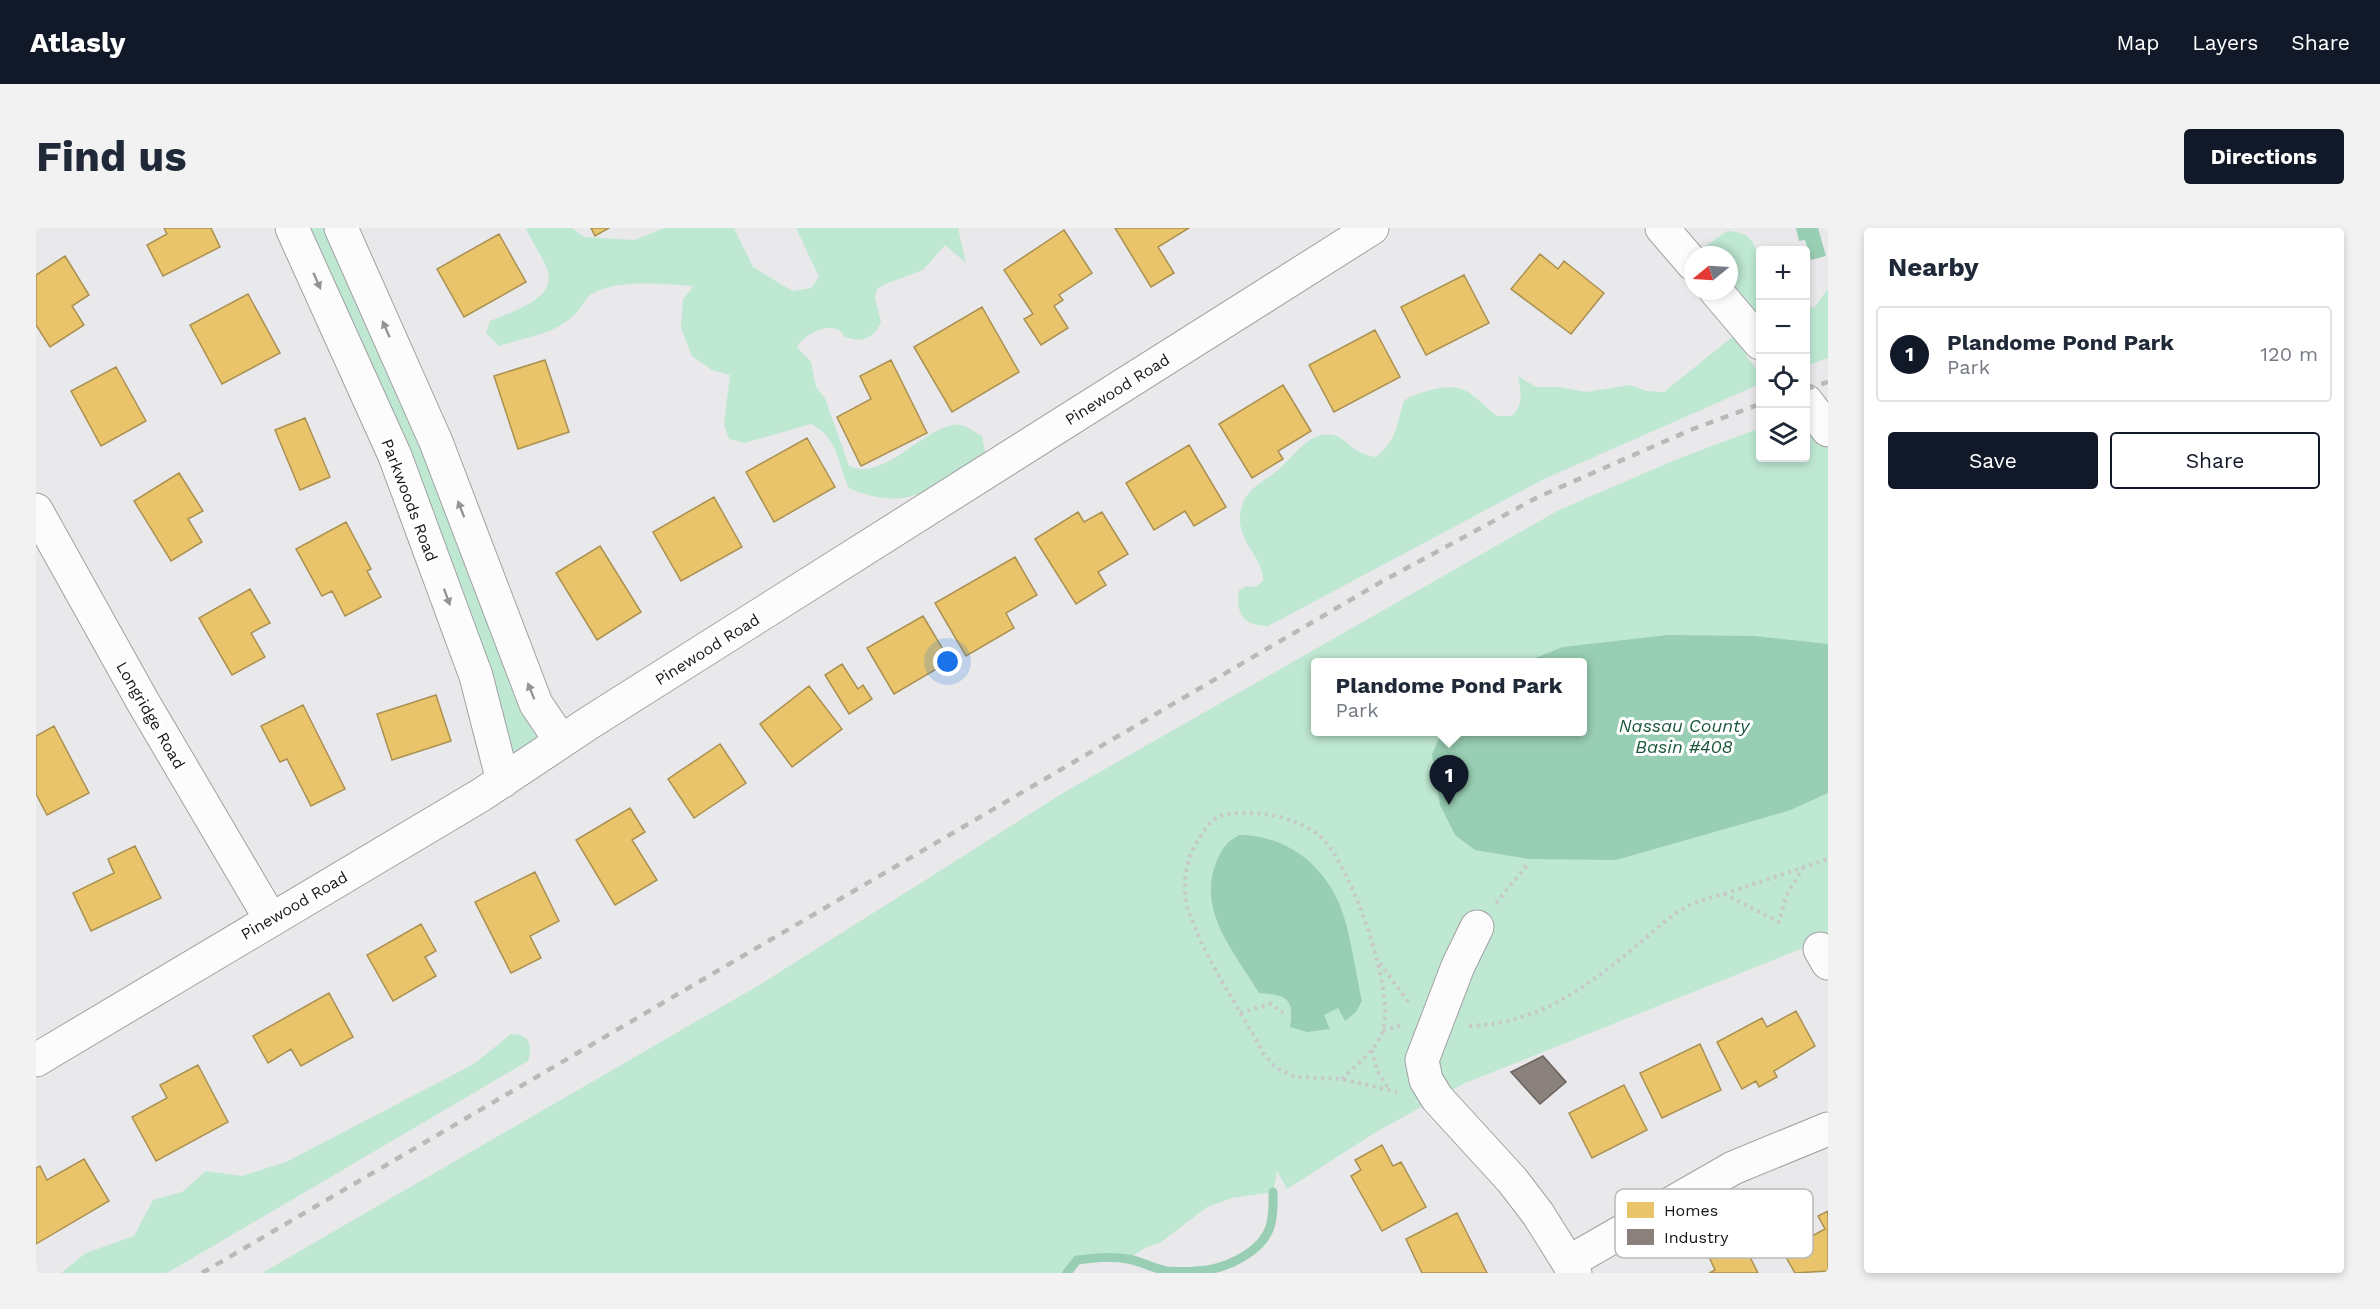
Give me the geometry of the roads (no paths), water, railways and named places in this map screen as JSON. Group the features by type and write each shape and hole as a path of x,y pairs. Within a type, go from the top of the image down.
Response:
{"street":[{"path":"297,237 339,228 436,442 536,704 561,741"},
{"name":"Pinewood Road","path":"36,1060 270,918 503,781 561,741 1372,228"},
{"path":"1662,229 1684,254"},
{"name":"Parkwoods Road","path":"297,237 395,456 476,676 503,781"},
{"path":"1724,300 1756,337"},
{"path":"1810,406 1828,430"},
{"name":"Longridge Road","path":"36,510 143,702 270,918"},
{"path":"1477,927 1422,1060 1426,1080 1421,1097 1512,1180 1572,1268 1615,1241"},
{"path":"1699,1189 1733,1168 1828,1129"}],"water":[{"path":"1796,228 1818,228 1826,256 1811,260 1810,246 1807,246 1805,240 1799,241"},
{"name":"Nassau County Basin #408","path":"1668,635 1754,636 1828,644 1828,793 1788,811 1616,860 1529,859 1475,850 1455,835 1440,805 1432,754 1440,736 1587,736 1587,658 1535,658 1563,647"},
{"path":"1239,835 1270,840 1298,853 1321,874 1338,901 1349,937 1362,1001 1356,1012 1345,1021 1338,1008 1324,1015 1330,1029 1307,1032 1290,1027 1291,1009 1286,999 1259,993 1222,933 1212,900 1211,883 1221,852 1230,841"}],"waterway":[{"path":"1067,1273 1077,1260 1102,1258 1133,1260 1167,1271 1199,1271 1227,1265 1255,1249 1266,1235 1272,1220 1273,1192"}],"railway":[{"path":"1810,388 1828,382"},
{"path":"202,1273 1381,582 1538,497 1693,429 1756,405"}],"place":[{"name":"Plandome Pond Park","path":"1449,805"}]}
